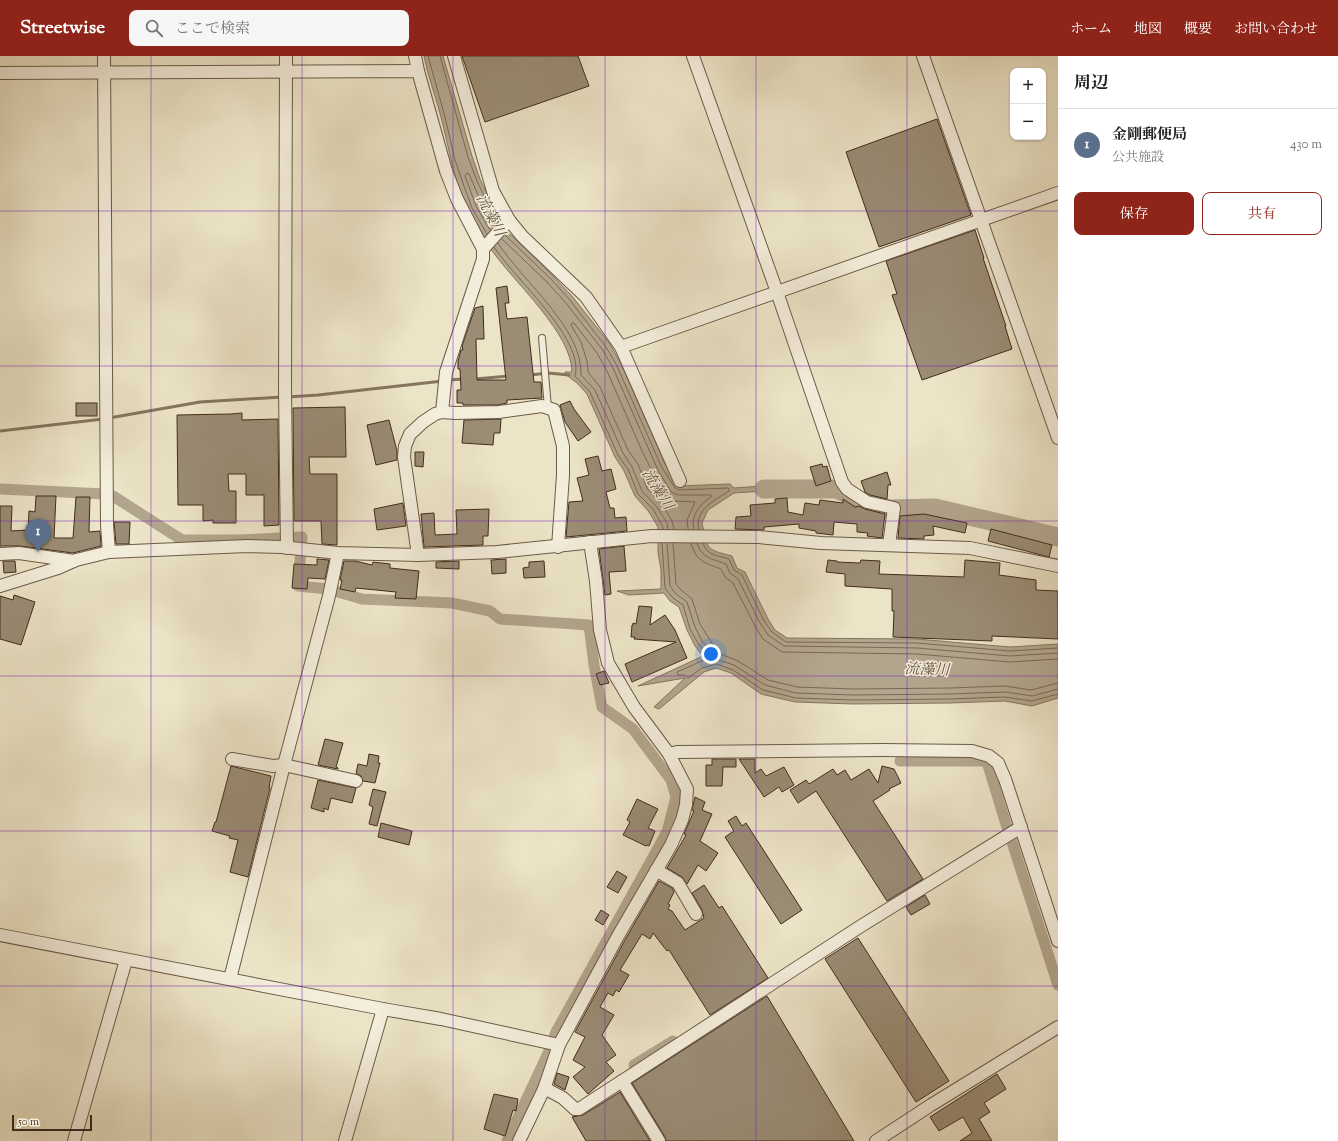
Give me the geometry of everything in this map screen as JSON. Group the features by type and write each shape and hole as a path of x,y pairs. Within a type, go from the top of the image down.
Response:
{"street":[{"path":"104,56 107,525 109,552"},
{"path":"286,56 285,395 289,548"},
{"path":"415,56 446,170 457,199 485,247"},
{"path":"454,56 493,191 507,222 586,297 620,347 680,481"},
{"path":"693,56 777,292 842,482 847,489 867,502 893,512 889,545"},
{"path":"923,56 1058,438"},
{"path":"0,73 418,71"},
{"path":"620,347 1058,193"},
{"path":"442,412 446,372 483,260 485,247 507,222"},
{"path":"418,555 404,457 405,446 410,434 423,422 435,414 442,412 455,414 499,412 542,406 554,410 563,446 563,476 558,546"},
{"path":"0,586 58,568 75,561 109,552 247,546 289,548 338,553 418,555 497,552 652,536 758,537 821,543 970,548 1058,566"},
{"path":"520,1141 544,1089 558,1044 671,845 682,820 686,805 687,789 669,754 634,707 608,663 600,630 596,581 590,542"},
{"path":"230,979 330,591 338,553"},
{"path":"0,554 19,554 75,561"},
{"path":"669,754 677,752 866,750 972,751 989,756 998,763 1005,779 1058,941"},
{"path":"232,759 273,766 284,765 356,781"},
{"path":"544,1089 550,1091 575,1109 579,1109 862,926 1021,827"},
{"path":"656,870 678,883 696,914"},
{"path":"0,935 440,1019 558,1044"},
{"path":"74,1141 126,960"},
{"path":"345,1141 383,1009"},
{"path":"876,1141 1058,1027"},
{"path":"622,1081 659,1141"}],"lane":[{"path":"542,338 548,408"}],"water":[{"name":"流藻川","path":"424,56 443,56 472,156 480,179 497,215 507,231 572,296 610,344 621,364 665,464 678,486 730,484 734,488 762,486 765,491 734,493 708,510 702,523 705,539 709,547 717,552 732,556 737,568 745,572 775,630 787,638 917,639 1010,647 1058,644 1058,698 1032,706 1005,701 853,704 795,702 761,694 731,673 716,668 704,672 659,709 654,707 685,678 638,686 703,656 695,646 687,630 679,607 670,601 664,593 629,595 617,591 661,589 661,570 658,552 658,527 649,512 635,496 624,471 615,457 587,394 577,383 565,374 565,372 572,372 570,357 563,342 541,310 503,265 480,232 468,211 455,177 441,117"}],"building":[{"path":"462,56 578,56 589,86 485,122"},
{"path":"937,119 971,215 879,247 846,152"},
{"path":"975,230 1012,349 922,380 892,295 897,294 886,261"},
{"path":"507,286 509,303 505,303 507,319 527,317 534,382 541,382 542,398 507,400 507,403 498,405 463,405 463,403 457,403 457,390 461,390 458,361 461,350 463,350 462,346 475,308 483,306 484,339 476,339 477,380 506,380 496,288"},
{"path":"570,401 591,432 578,441 565,422 560,405"},
{"path":"76,403 97,403 97,416 76,416"},
{"path":"345,407 346,457 309,457 310,474 337,474 337,545 322,544 321,521 294,521 293,408"},
{"path":"242,413 242,420 278,419 279,525 264,526 264,495 246,495 246,474 228,474 229,491 236,491 236,523 213,523 213,520 203,521 203,505 178,505 177,415"},
{"path":"501,419 500,433 494,433 493,445 462,443 464,420"},
{"path":"389,420 397,451 397,460 376,465 367,425"},
{"path":"415,452 424,452 423,467 415,466"},
{"path":"598,456 602,471 611,469 616,489 606,492 610,508 614,508 615,518 626,517 627,531 566,537 569,502 583,501 577,478 589,475 585,459"},
{"path":"822,464 823,467 827,466 831,481 816,486 810,467"},
{"path":"887,472 891,485 888,485 887,499 870,495 865,492 861,481"},
{"path":"36,496 56,496 54,538 73,538 76,497 90,497 89,532 100,531 101,546 73,553 20,546 0,546 0,506 12,506 11,531 28,530 29,511 35,512"},
{"path":"787,498 788,512 803,515 805,503 819,505 820,500 843,503 843,499 855,507 859,506 885,514 882,538 867,536 868,533 857,532 857,524 834,522 833,535 816,533 816,531 799,528 799,524 764,527 764,530 735,529 736,517 751,516 750,505 775,503 775,499"},
{"path":"403,503 406,526 377,530 374,509"},
{"path":"489,509 488,536 483,536 483,545 424,547 421,514 434,513 435,535 457,534 456,510"},
{"path":"924,514 967,523 965,533 933,526 934,535 924,536 924,539 898,538 900,516"},
{"path":"114,522 130,522 129,544 116,544"},
{"path":"991,529 1052,545 1049,557 988,541"},
{"path":"624,546 626,571 609,572 611,594 605,595 599,549"},
{"path":"317,559 329,560 325,579 308,578 307,589 292,588 294,564 317,565"},
{"path":"506,559 506,573 492,574 491,560"},
{"path":"828,560 860,563 861,560 880,561 879,574 964,577 965,560 1000,563 999,575 1036,580 1036,590 1058,591 1058,639 992,636 992,641 893,637 894,611 892,611 892,589 845,586 845,574 826,572"},
{"path":"3,561 15,561 16,572 4,573"},
{"path":"344,561 355,561 372,565 373,562 390,564 390,568 419,571 416,599 395,598 396,592 356,588 355,592 340,589 342,580 340,580"},
{"path":"459,561 459,569 436,568 436,562"},
{"path":"544,561 545,577 524,578 523,568 529,567 529,562"},
{"path":"14,595 35,602 21,645 0,639 0,596 13,600"},
{"path":"639,606 652,607 650,625 665,615 675,630 687,658 632,682 625,664 676,642 634,639 635,637 631,637 632,625 633,623 636,624"},
{"path":"604,671 609,683 600,685 596,674"},
{"path":"325,739 343,743 336,767 338,769 318,765"},
{"path":"369,754 379,756 378,763 380,763 375,783 363,781 361,776 356,773 358,764 367,766"},
{"path":"712,759 736,759 736,767 723,767 722,786 706,786 706,765 712,765"},
{"path":"739,759 755,759 755,773 761,769 766,776 784,767 794,785 782,792 779,787 764,797"},
{"path":"231,766 271,776 270,788 248,877 230,872 238,840 212,831 216,822"},
{"path":"882,766 894,769 901,783 889,789 890,790 873,801 923,879 887,901 816,791 798,803 790,790 806,780 809,784 833,769 837,775 845,770 851,780 869,769 878,783"},
{"path":"318,780 356,788 352,803 331,798 328,810 324,808 324,812 311,808"},
{"path":"373,789 386,792 377,826 369,824 373,807 369,805"},
{"path":"695,797 705,802 702,810 712,814 700,841 718,853 706,871 698,865 687,884 682,877 667,868 686,835 684,834 694,811 692,810"},
{"path":"637,799 658,809 648,828 655,831 649,846 623,835 630,822 627,820"},
{"path":"736,816 742,826 746,823 802,910 781,924 725,837 734,831 728,821"},
{"path":"381,823 412,831 409,845 378,837"},
{"path":"617,871 627,877 618,893 607,887"},
{"path":"659,881 672,888 674,892 668,904 670,905 668,909 672,911 685,930 704,918 702,910 692,893 704,885 719,908 722,906 768,978 710,1015 669,950 667,951 653,933 650,939 642,934 620,970 629,975 619,992 616,990 613,996 608,993 600,1007 614,1015 602,1035 616,1055 606,1062 614,1071 588,1094 573,1077 585,1067 573,1060 585,1037 575,1032"},
{"path":"925,895 930,904 911,915 906,907"},
{"path":"601,910 609,915 603,925 595,920"},
{"path":"858,938 949,1081 916,1102 825,959"},
{"path":"767,996 854,1141 666,1141 632,1083"},
{"path":"557,1073 569,1077 565,1090 554,1084"},
{"path":"997,1074 1006,1089 984,1103 990,1112 979,1119 992,1141 960,1141 972,1133 963,1117 939,1131 930,1117"},
{"path":"620,1092 650,1141 586,1141 572,1117 583,1115"},
{"path":"494,1094 518,1099 516,1111 513,1110 505,1136 484,1129"}],"waterway":[{"path":"530,375 548,373 569,375"},
{"path":"475,379 509,376"},
{"path":"449,380 463,379"},
{"path":"287,397 443,381"},
{"path":"109,418 200,402 282,397"},
{"path":"0,431 103,419"},
{"path":"0,489 104,494 113,496 182,540 239,540 302,537 298,586 328,589 362,599 452,603 490,611 500,619 589,625 594,665 602,707 633,729 671,780 676,797 667,832 556,1032 548,1053 507,1141"},
{"path":"764,489 836,489 863,503 890,509 935,508 1058,537"},
{"path":"900,761 987,762 1008,831"},
{"path":"1011,839 1058,985"},
{"path":"634,1065 673,1041"}],"place":[{"name":"金剛郵便局","path":"38,552"}]}
